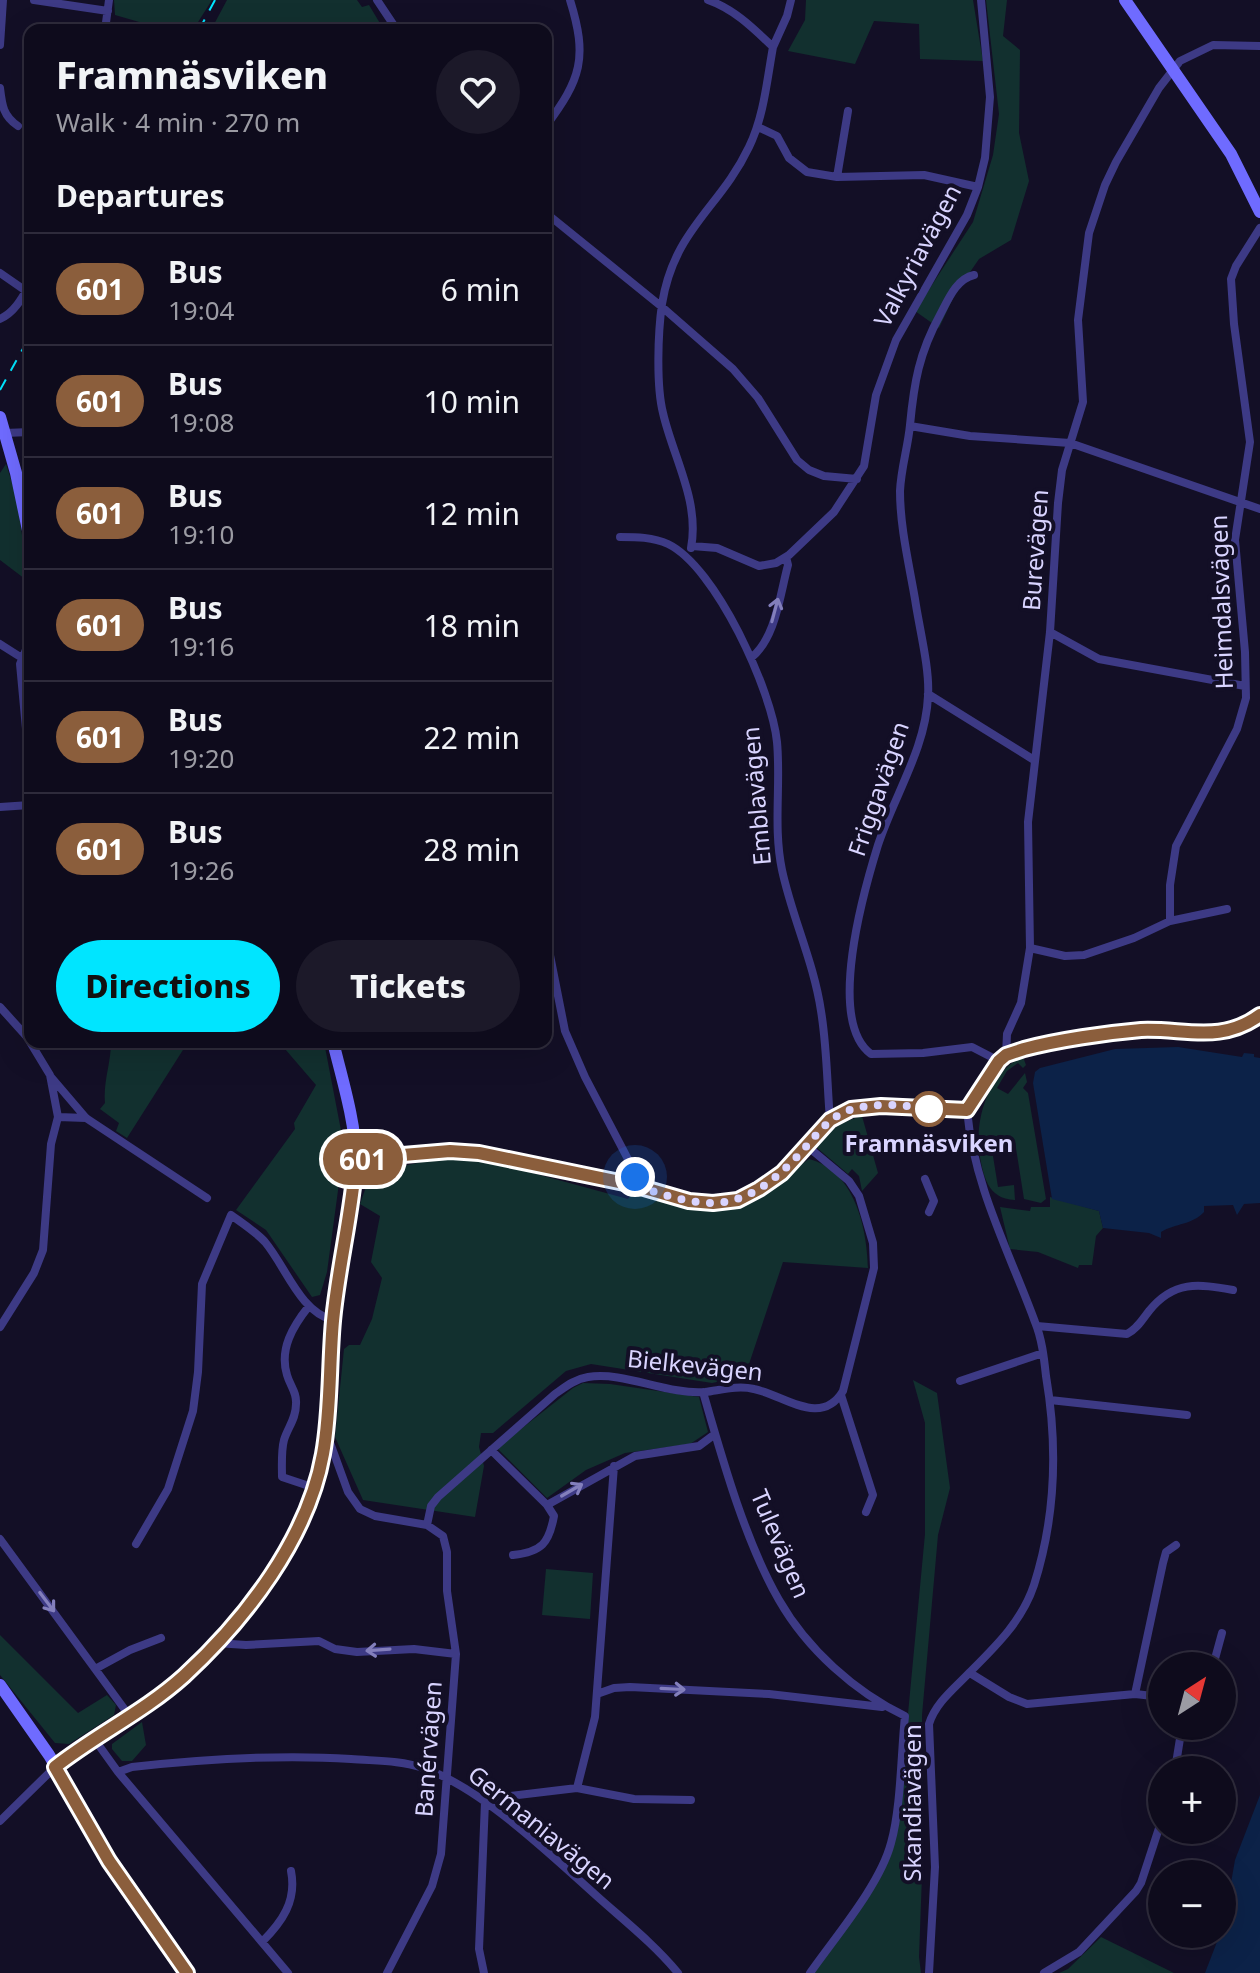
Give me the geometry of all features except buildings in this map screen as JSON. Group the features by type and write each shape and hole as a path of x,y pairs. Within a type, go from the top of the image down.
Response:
{"street":[{"path":"0,45 3,0"},
{"path":"34,0 108,11"},
{"path":"106,24 109,0"},
{"path":"377,0 393,24"},
{"path":"552,117 573,87 579,65 578,33 570,0"},
{"path":"708,0 723,5 744,20 773,47"},
{"path":"686,556 692,546 689,493 661,405 659,344 668,271 679,248 738,165 758,127 773,47 791,0"},
{"name":"Valkyriavägen","path":"786,557 834,512 864,466 876,395 890,353 967,215 978,187 985,158 990,97 981,0"},
{"path":"1125,0 1231,154 1260,212"},
{"path":"1172,69 1180,61 1213,45 1260,46"},
{"name":"Burevägen","path":"1002,1058 1007,1034 1021,1003 1030,948 1031,875 1027,841 1050,632 1062,470 1083,402 1078,320 1091,223 1116,162 1172,69"},
{"path":"0,88 3,110 9,120 18,126"},
{"path":"837,177 848,111"},
{"path":"758,127 777,136 796,165 807,172 837,177 924,175 978,187"},
{"path":"552,218 662,307 742,379 758,398 797,460 809,470 824,476 857,479"},
{"name":"Heimdalsvägen","path":"1170,921 1170,885 1176,846 1237,729 1246,698 1235,540 1250,442 1231,279 1260,228"},
{"path":"0,273 24,285"},
{"name":"Friggavägen","path":"974,275 962,280 952,293 924,348 913,387 910,426 901,472 901,514 928,694 918,743 878,845 856,933 848,989 853,1028 860,1043 871,1054 923,1053 972,1047 1002,1058"},
{"path":"0,319 18,305 24,294"},
{"path":"0,417 24,496"},
{"path":"910,426 970,436 1070,443 1260,509"},
{"path":"5,433 24,432"},
{"name":"Emblavägen","path":"620,537 652,539 686,556 723,605 751,658 777,741 776,824 782,869 821,1009 830,1120"},
{"path":"692,546 717,548 759,566 768,566 786,557 788,565 772,622 763,643 751,658"},
{"path":"1050,632 1076,648 1107,661 1245,686"},
{"path":"0,644 22,658"},
{"path":"24,654 21,681 24,700"},
{"path":"928,694 1034,760"},
{"path":"0,807 24,805"},
{"path":"1030,948 1065,956 1084,955 1126,942 1170,921 1227,909"},
{"path":"552,965 565,1031 630,1163 635,1177 634,1185"},
{"path":"0,1007 24,1035"},
{"path":"356,1159 450,1151 479,1153 634,1185 689,1201 713,1203 738,1200 782,1173 830,1120 851,1109 863,1107 967,1110 1002,1058 1030,1047 1142,1030 1216,1033 1257,1021"},
{"path":"33,1048 50,1075 86,1118 207,1198"},
{"path":"0,1821 55,1767 131,1718 184,1676 216,1643 277,1567 303,1523 315,1488 326,1432 333,1320 356,1159 334,1048"},
{"path":"0,1327 34,1273 43,1250 51,1144 58,1117 50,1075"},
{"name":"Skandiavägen","path":"929,1973 935,1867 929,1724 938,1704 1012,1628 1023,1611 1043,1555 1051,1516 1054,1474 1050,1400 1037,1326 986,1202 970,1144 967,1110"},
{"path":"58,1117 86,1118"},
{"path":"807,1146 849,1181 859,1196 873,1243 874,1268 841,1395 878,1506"},
{"path":"925,1179 934,1201 929,1212"},
{"path":"136,1544 168,1489 193,1411 202,1284 231,1215 264,1241 309,1306 322,1317 333,1320"},
{"path":"1037,1326 1127,1334 1134,1331 1162,1298 1177,1289 1191,1284 1233,1290"},
{"path":"309,1306 297,1321 286,1346 286,1373 295,1391 296,1405 292,1426 283,1442 282,1477 315,1488"},
{"path":"960,1381 1043,1353"},
{"name":"Bielkevägen","path":"427,1525 431,1506 438,1497 555,1394 587,1377 703,1392 754,1389 807,1408 821,1409 831,1406 841,1395"},
{"name":"Tulevägen","path":"703,1392 749,1532 779,1600 816,1648 859,1689 884,1707 905,1716 891,1843 879,1872 810,1973"},
{"path":"1050,1400 1187,1415"},
{"path":"326,1432 348,1492 360,1509 375,1516 427,1525"},
{"path":"547,1505 635,1456 699,1446 715,1434"},
{"path":"491,1450 547,1505 554,1516 551,1536 535,1550 513,1555"},
{"path":"577,1788 595,1717 614,1466"},
{"path":"866,1512 873,1495"},
{"name":"Banérvägen","path":"387,1973 437,1871 447,1778 456,1654 447,1591 446,1542 427,1525"},
{"path":"0,1539 131,1718"},
{"path":"1135,1694 1166,1552 1176,1545"},
{"path":"1217,1652 1222,1633"},
{"path":"97,1668 161,1638"},
{"path":"216,1643 246,1645 319,1641 335,1649 357,1652 414,1649 456,1654"},
{"path":"970,1673 1009,1697 1027,1704 1148,1695"},
{"path":"0,1685 25,1718 130,1893 187,1973"},
{"path":"597,1694 630,1687 769,1694 884,1707"},
{"path":"95,1740 118,1772 288,1973"},
{"name":"Germaniavägen","path":"118,1772 132,1767 226,1757 308,1756 397,1761 424,1768 447,1778 485,1802 544,1849 654,1947 678,1973"},
{"path":"484,1973 479,1949 485,1802 501,1797 577,1788 634,1799 691,1800"},
{"path":"1044,1973 1079,1952 1136,1891 1154,1844"},
{"path":"262,1942 280,1924 288,1910 291,1871"}],"green space":[{"path":"114,0 212,0 197,24 146,24 115,15"},
{"path":"227,0 357,0 362,7 369,5 380,24 214,24"},
{"path":"806,0 973,0 983,61 920,59 919,24 874,21 855,64 788,51 805,20"},
{"path":"986,0 1007,0 1003,36 1020,50 1019,133 1029,181 1011,240 979,259 955,294 939,328 915,311 973,222 993,155 999,114"},
{"path":"6,464 16,495 24,549 24,578 0,560 0,473"},
{"path":"111,1048 184,1048 127,1138 116,1131 119,1123 100,1109 105,1103"},
{"path":"325,1048 344,1146 327,1272 320,1295 312,1297 266,1230 236,1210 295,1129 294,1123 316,1085 285,1049"},
{"path":"1023,1057 1026,1065 1023,1068 1018,1063 1007,1071 997,1088 1008,1094 1025,1073 1027,1082 1023,1088 1028,1093 1046,1199 1041,1203 1024,1199 1015,1142 979,1145 980,1120 988,1094 1003,1071"},
{"path":"862,1116 878,1173 862,1191 859,1176 852,1169 848,1174 816,1147 836,1127"},
{"path":"992,1150 998,1187 1014,1185 1015,1200 998,1195 988,1184 979,1151"},
{"path":"445,1157 496,1163 628,1199 633,1192 714,1209 746,1205 761,1198 809,1159 825,1165 848,1188 861,1219 868,1268 783,1262 745,1376 712,1383 591,1364 566,1371 493,1433 481,1433 479,1447 484,1466 475,1517 363,1500 335,1437 344,1349 349,1345 360,1345 372,1319 382,1278 371,1262 380,1216 360,1204 371,1173"},
{"path":"1050,1197 1099,1211 1103,1228 1096,1236 1092,1265 1079,1265 1078,1268 1038,1252 1010,1249 1000,1207 1030,1211 1031,1207 1050,1207"},
{"path":"913,1380 937,1393 950,1488 938,1535 922,1715 921,1973 813,1973 873,1888 899,1809 925,1534 925,1423"},
{"path":"583,1383 699,1397 708,1432 690,1444 625,1453 586,1470 547,1498 497,1448"},
{"path":"546,1569 593,1573 590,1619 542,1615"},
{"path":"0,1635 78,1713 107,1695 116,1705 114,1715 69,1744 55,1743 0,1675"},
{"path":"142,1722 146,1745 132,1761 122,1761 112,1749 112,1744"},
{"path":"1101,1937 1174,1973 1059,1973 1068,1969"}],"water":[{"path":"1178,1047 1242,1057 1244,1053 1254,1054 1254,1057 1260,1058 1260,1203 1244,1204 1237,1215 1233,1205 1204,1206 1204,1212 1199,1216 1161,1232 1161,1238 1149,1233 1103,1228 1099,1211 1052,1199 1033,1083 1035,1072 1040,1068 1115,1049"},
{"path":"1260,1795 1260,1973 1205,1973 1215,1948 1236,1948 1235,1860"}],"railway":[{"path":"202,24 215,0"},
{"path":"0,390 24,347"}],"bus line":[{"name":"601","path":"187,1973 109,1861 55,1767 131,1718 184,1676 216,1643 277,1567 303,1523 323,1452 333,1320 356,1159 450,1151 479,1153 634,1185 689,1201 713,1203 738,1200 782,1173 819,1130 851,1109 903,1106 967,1110 999,1061 1024,1049 1142,1030 1216,1033 1251,1022 1260,1015"}],"place":[{"name":"Framnäsviken","path":"929,1109"}],"route":[{"path":"635,1177 634,1185 689,1201 713,1203 738,1200 782,1173 819,1130 841,1113 881,1106 929,1109"}]}
